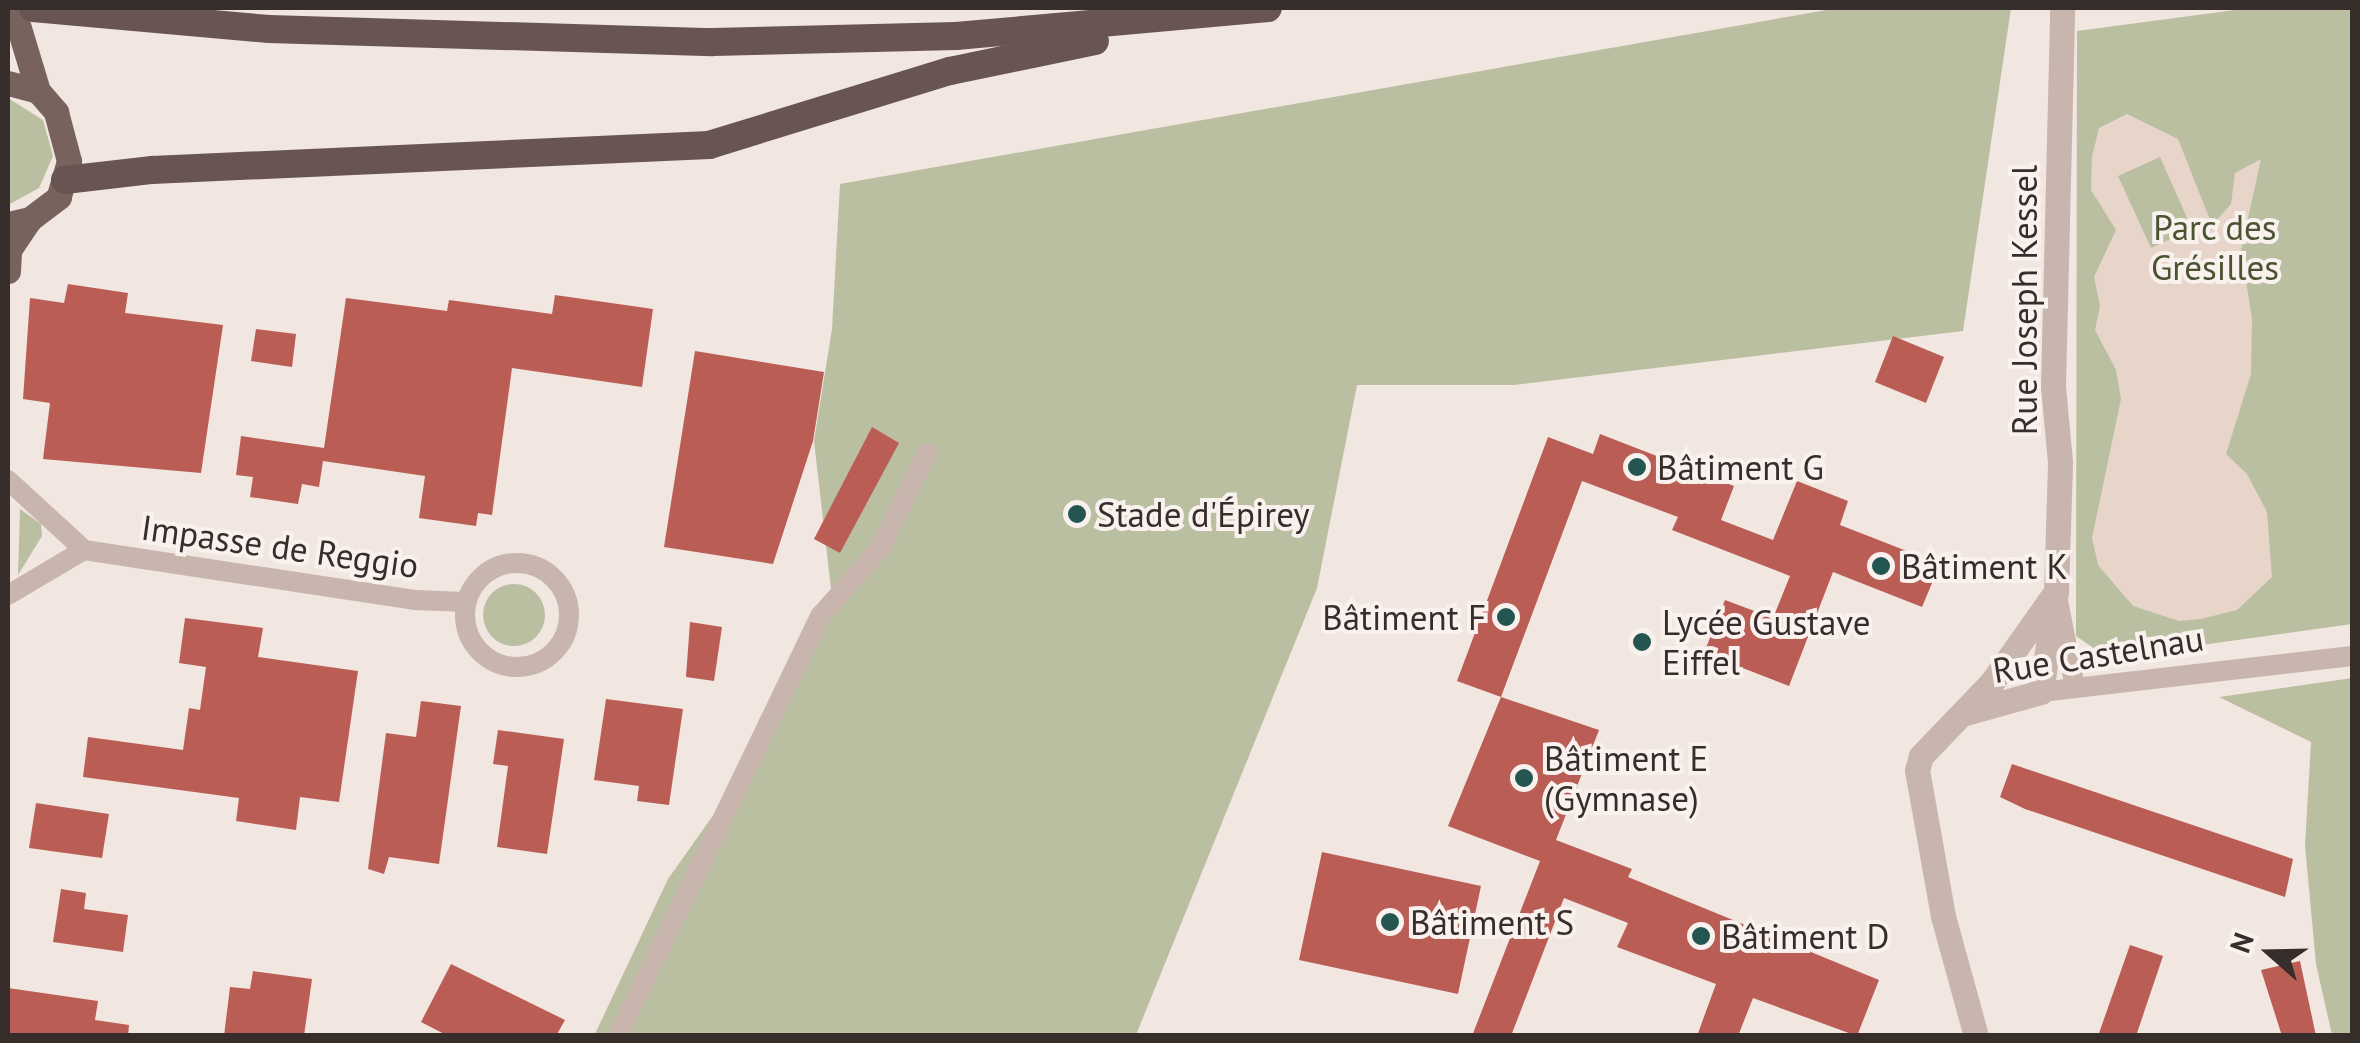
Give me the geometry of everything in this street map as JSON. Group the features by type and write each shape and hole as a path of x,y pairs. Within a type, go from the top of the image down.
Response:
{"highway":[{"path":"43,9 308,31 694,42 956,36 1268,8"},
{"path":"65,180 152,170 709,145 950,71 1208,15"}],"main road":[{"path":"8,270 9,250 18,222 59,196 65,180 65,126 38,91 13,8"},
{"path":"8,83 38,91"}],"street":[{"name":"Rue Joseph Kessel","path":"2041,692 2056,592 2062,8"},
{"path":"618,1036 821,615 881,547 927,453"},
{"path":"8,480 84,550 8,595"},
{"name":"Impasse de Reggio","path":"84,550 414,600 466,602"},
{"path":"525,563 562,586 569,618 551,654 516,667 480,652 465,620 466,602 488,571 525,563"},
{"name":"Rue Joseph Kessel","path":"2056,592 2074,688"},
{"path":"1962,714 2056,592"},
{"name":"Rue Castelnau","path":"1976,1036 1916,786 1921,756 1962,714 2041,692 2352,656"}],"green space":[{"name":"Stade d'Épirey","path":"1838,8 2011,8 1963,331 1514,385 1357,385 1317,588 1136,1035 594,1036 668,879 773,731 833,606 814,441 832,329 840,184"},
{"name":"Parc des Grésilles","path":"2250,8 2352,8 2352,624 2108,658 2076,636 2077,31"},
{"path":"8,98 43,120 53,156 39,188 8,205"},
{"path":"20,509 41,524 42,536 18,575"},
{"path":"514,584 536,593 545,615 536,637 514,646 492,637 483,615 492,593"},
{"path":"2352,678 2352,1035 2332,1035 2316,964 2305,846 2311,742 2219,697"}],"shaded area":[{"path":"2127,114 2178,139 2212,225 2231,204 2235,173 2261,159 2241,250 2252,319 2251,374 2226,454 2247,474 2267,512 2272,577 2237,610 2201,619 2179,621 2133,606 2098,565 2092,538 2121,399 2116,370 2095,330 2100,306 2094,277 2116,230 2091,190 2092,157 2099,128","holes":["2160,157 2192,229 2151,248 2118,176"]}],"building":[{"path":"68,284 128,293 125,313 223,325 201,473 43,459 50,403 23,399 30,298 64,303"},
{"path":"555,295 653,309 642,387 512,368 492,515 478,513 476,526 419,518 425,476 323,461 319,487 302,484 298,504 250,497 253,477 236,475 241,436 324,448 346,298 447,311 449,300 552,314"},
{"path":"256,329 296,334 292,367 251,361"},
{"path":"1893,336 1944,357 1926,403 1875,382"},
{"path":"695,351 824,372 813,441 773,564 664,547"},
{"path":"872,427 899,443 840,553 814,539"},
{"path":"1600,434 1734,486 1721,520 1773,540 1797,481 1848,501 1840,525 1940,564 1922,607 1833,572 1789,686 1704,653 1725,600 1773,618 1790,576 1672,530 1678,517 1582,481 1501,697 1457,681 1548,437 1593,454"},
{"path":"185,618 263,628 258,657 358,671 339,802 300,797 296,830 236,821 239,798 83,777 88,737 183,750 189,708 200,710 206,667 179,663"},
{"path":"690,622 722,627 714,681 686,677"},
{"path":"1501,697 1599,730 1556,840 1632,869 1628,877 1879,980 1857,1036 1753,998 1738,1036 1697,1036 1716,984 1617,947 1628,923 1564,898 1511,1036 1472,1036 1540,861 1448,826"},
{"path":"606,699 683,709 669,805 637,801 639,786 594,780"},
{"path":"421,701 461,706 439,864 389,857 384,874 368,869 386,733 416,737"},
{"path":"498,730 564,739 547,854 497,847 508,766 493,764"},
{"path":"2012,764 2293,859 2285,897 2025,809 2000,797"},
{"path":"36,803 109,814 102,858 29,848"},
{"name":"Bâtiment S","path":"1322,852 1481,886 1458,994 1299,960"},
{"path":"61,889 86,893 84,909 128,915 123,952 53,942"},
{"path":"2130,945 2163,956 2136,1036 2098,1036"},
{"path":"2300,961 2316,1036 2282,1036 2261,970"},
{"path":"451,964 565,1020 556,1036 448,1036 421,1022"},
{"path":"253,971 312,979 304,1036 224,1036 230,987 250,989"},
{"path":"8,988 98,1001 95,1020 129,1025 128,1036 8,1036"}],"place":[{"name":"Bâtiment G","path":"1637,467"},
{"name":"Stade d'Épirey","path":"1077,514"},
{"name":"Bâtiment K","path":"1881,566"},
{"name":"Bâtiment F","path":"1506,617"},
{"name":"Lycée Gustave Eiffel","path":"1642,642"},
{"name":"Bâtiment E (Gymnase)","path":"1524,778"},
{"name":"Bâtiment S","path":"1390,922"},
{"name":"Bâtiment D","path":"1701,936"}]}
